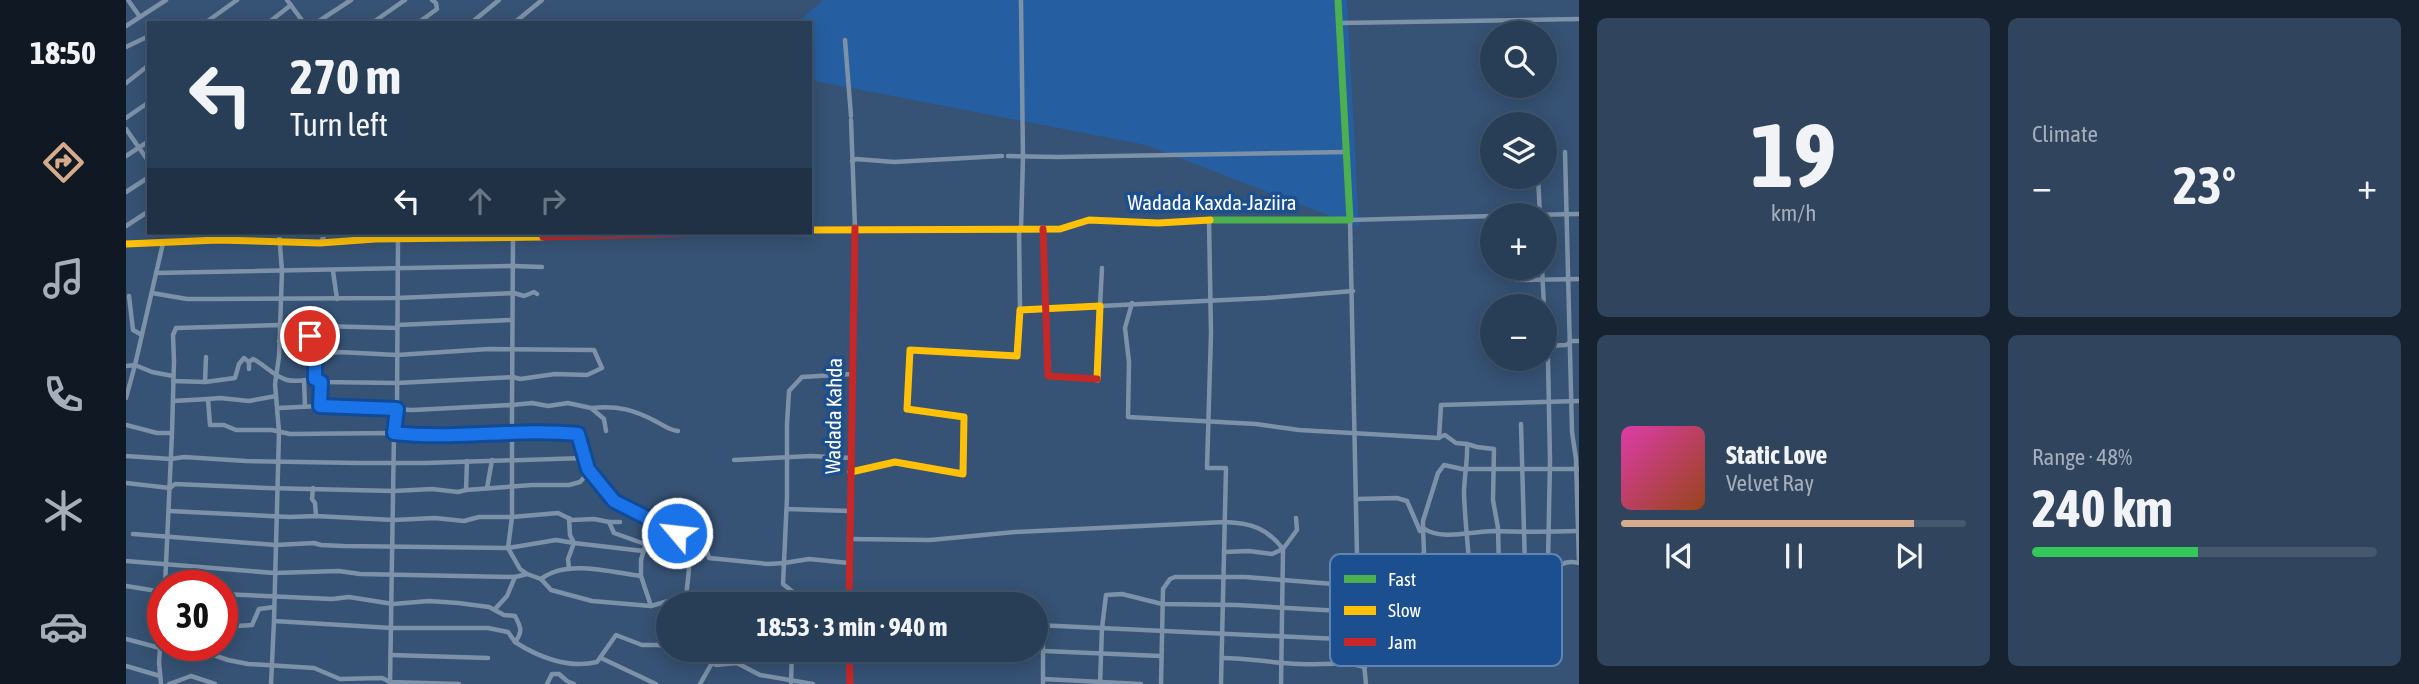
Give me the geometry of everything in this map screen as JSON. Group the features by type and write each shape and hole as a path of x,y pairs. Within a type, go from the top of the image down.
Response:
{"street":[{"path":"128,0 140,17"},
{"path":"126,26 166,0"},
{"path":"208,21 237,0"},
{"path":"319,21 351,0"},
{"path":"375,21 405,0"},
{"path":"421,21 436,9 436,3 432,0"},
{"path":"473,21 499,0"},
{"path":"516,21 542,0"},
{"path":"851,472 895,462 963,474 964,417 907,409 910,350 1017,356 1023,157 1021,0"},
{"path":"1338,0 1353,291 1358,554"},
{"path":"270,21 289,3 302,21"},
{"path":"1340,23 1579,19"},
{"path":"126,47 147,37"},
{"path":"845,40 855,228"},
{"path":"126,82 147,66"},
{"path":"126,118 147,104"},
{"path":"126,130 147,159"},
{"path":"126,156 147,142"},
{"path":"852,161 1005,156 1346,152"},
{"path":"1565,152 1569,343 1577,468 1579,563"},
{"path":"126,192 147,178"},
{"path":"126,226 147,212"},
{"path":"1557,215 1579,214"},
{"path":"1350,220 1480,216"},
{"name":"Wadada Kaxda-Jaziira","path":"812,230 1060,229 1089,220 1158,223 1209,220 1350,220"},
{"path":"1209,220 1208,468 1226,468 1221,684"},
{"name":"Wadada Kahda","path":"849,592 855,228"},
{"path":"1043,229 1048,376 1098,379 1102,268"},
{"path":"200,235 204,241"},
{"path":"218,240 224,235"},
{"path":"271,684 279,432 276,375 282,298 279,235"},
{"path":"320,243 325,235"},
{"path":"126,244 218,240 320,243 376,236 398,239 438,235 513,238 635,235"},
{"path":"513,238 513,459 512,517 508,548 520,569 527,575 541,579 551,590 592,601 656,605"},
{"path":"390,683 398,239"},
{"path":"126,398 163,243"},
{"path":"156,274 542,267"},
{"path":"333,271 337,299"},
{"path":"1557,279 1579,279"},
{"path":"1020,310 1353,291"},
{"path":"152,293 187,299 337,299 537,294"},
{"path":"129,296 133,330 142,335"},
{"path":"1132,303 1125,328 1129,362 1128,417 1269,425 1299,430 1440,438 1445,435 1456,443 1494,449 1493,500 1499,554"},
{"path":"166,570 173,335 176,328 397,326 512,320"},
{"path":"312,326 310,338 315,379"},
{"path":"249,362 253,359 276,375 291,381 315,379 321,382 397,383 513,377 520,380 555,374 587,375 601,368 594,350 514,349 397,355 313,353 279,341"},
{"path":"1557,345 1579,341"},
{"path":"205,382 206,357"},
{"path":"126,366 135,365 173,379 205,382 235,379 244,358 249,362"},
{"path":"249,362 249,369"},
{"path":"1548,371 1548,554"},
{"path":"793,592 783,584 789,391 802,377 852,374"},
{"path":"304,380 305,406"},
{"path":"320,406 321,382"},
{"path":"173,401 220,398 249,401 276,396"},
{"path":"208,399 210,425 224,425 236,430 258,429 290,434 394,433 438,436 513,434 527,431 578,434 590,471 614,501 677,533 678,546 689,550 706,547 709,558 768,564 809,559 849,563"},
{"path":"1440,438 1441,405 1579,401"},
{"path":"278,408 320,406 431,410 568,403 591,408 614,406 633,411 669,430 678,431"},
{"path":"591,408 604,419 606,431"},
{"path":"1521,424 1524,554"},
{"path":"126,425 157,433 172,433"},
{"path":"1467,444 1464,493 1469,554"},
{"path":"126,456 171,460 184,457 278,462 425,463 585,458"},
{"path":"734,460 851,458"},
{"path":"487,488 492,460"},
{"path":"466,490 467,461"},
{"path":"1423,554 1423,528 1428,500 1444,464 1466,468 1577,468"},
{"path":"126,483 170,488 175,484 297,490 432,489 458,492 532,485 569,485 580,482 590,471"},
{"path":"313,488 312,499 316,516"},
{"path":"1357,499 1396,498 1407,502 1420,531 1423,528"},
{"path":"787,509 850,511"},
{"path":"169,511 394,520 435,518 464,522 479,517 558,513 569,519 620,522"},
{"path":"1224,552 1272,554 1283,549 1297,530 1297,518"},
{"path":"569,519 570,534 575,543"},
{"path":"651,606 641,576 640,560 653,520"},
{"path":"609,522 619,547"},
{"path":"849,538 930,540 1015,532 1225,522 1244,523 1264,529 1283,549 1281,684"},
{"path":"1423,528 1427,531 1467,534 1578,531"},
{"path":"614,533 645,544"},
{"path":"133,534 276,545 314,543 508,548 556,540 643,551"},
{"path":"569,569 568,559 575,543"},
{"path":"686,592 690,571 689,550"},
{"path":"126,561 274,573 339,571 393,575 527,575"},
{"path":"541,579 552,570 569,569 641,576"},
{"path":"1161,684 1162,604 1164,586 1170,579 1199,575 1330,583"},
{"path":"495,608 507,596 515,577"},
{"path":"126,586 147,589"},
{"path":"1101,683 1101,628 1106,595 1122,594 1162,604 1223,604 1330,610"},
{"path":"238,595 332,599 349,597 393,604 429,601 495,608 503,615 515,616 521,635 515,642"},
{"path":"238,626 252,625 259,609 274,607"},
{"path":"274,621 392,628 488,628 508,632 515,642 528,651 556,662 591,663 601,658 616,635 642,645 656,645"},
{"path":"1048,625 1330,638"},
{"path":"126,639 147,645"},
{"path":"1048,651 1160,656"},
{"path":"391,655 488,658"},
{"path":"601,658 656,684"},
{"path":"1222,658 1330,664"},
{"path":"160,661 161,684"},
{"path":"233,661 314,668 340,678 382,678 390,683 459,684"},
{"path":"791,682 792,662"},
{"path":"849,662 850,684"},
{"path":"1044,662 1043,681 1141,684"},
{"path":"700,684 712,663 724,666 737,663 760,675 813,684"},
{"path":"126,666 160,676"},
{"path":"1358,666 1365,667 1366,684"},
{"path":"547,684 552,674 559,674 574,684"},
{"path":"758,684 760,675"},
{"path":"169,684 191,676 215,684"}],"shaded area":[{"path":"824,0 1347,0 1359,227 1146,145 812,80 812,21 798,21"}],"traffic: fast":[{"path":"1210,220 1350,220 1338,0"}],"traffic: slow":[{"path":"812,230 1060,229 1089,220 1158,223 1210,220"},
{"path":"126,244 218,240 320,243 375,239 543,237"},
{"path":"851,472 895,462 963,474 964,417 907,409 910,350 1017,356 1020,310 1100,306 1097,379"}],"traffic: jam":[{"path":"849,592 855,228"},
{"path":"1043,229 1048,376 1097,379"},
{"path":"543,237 630,235"},
{"path":"849,662 850,684"}],"route":[{"path":"310,336 311,352 315,354 315,379 321,382 320,406 397,409 394,433 411,435 513,434 527,431 578,434 588,469 614,501 677,533"}]}
